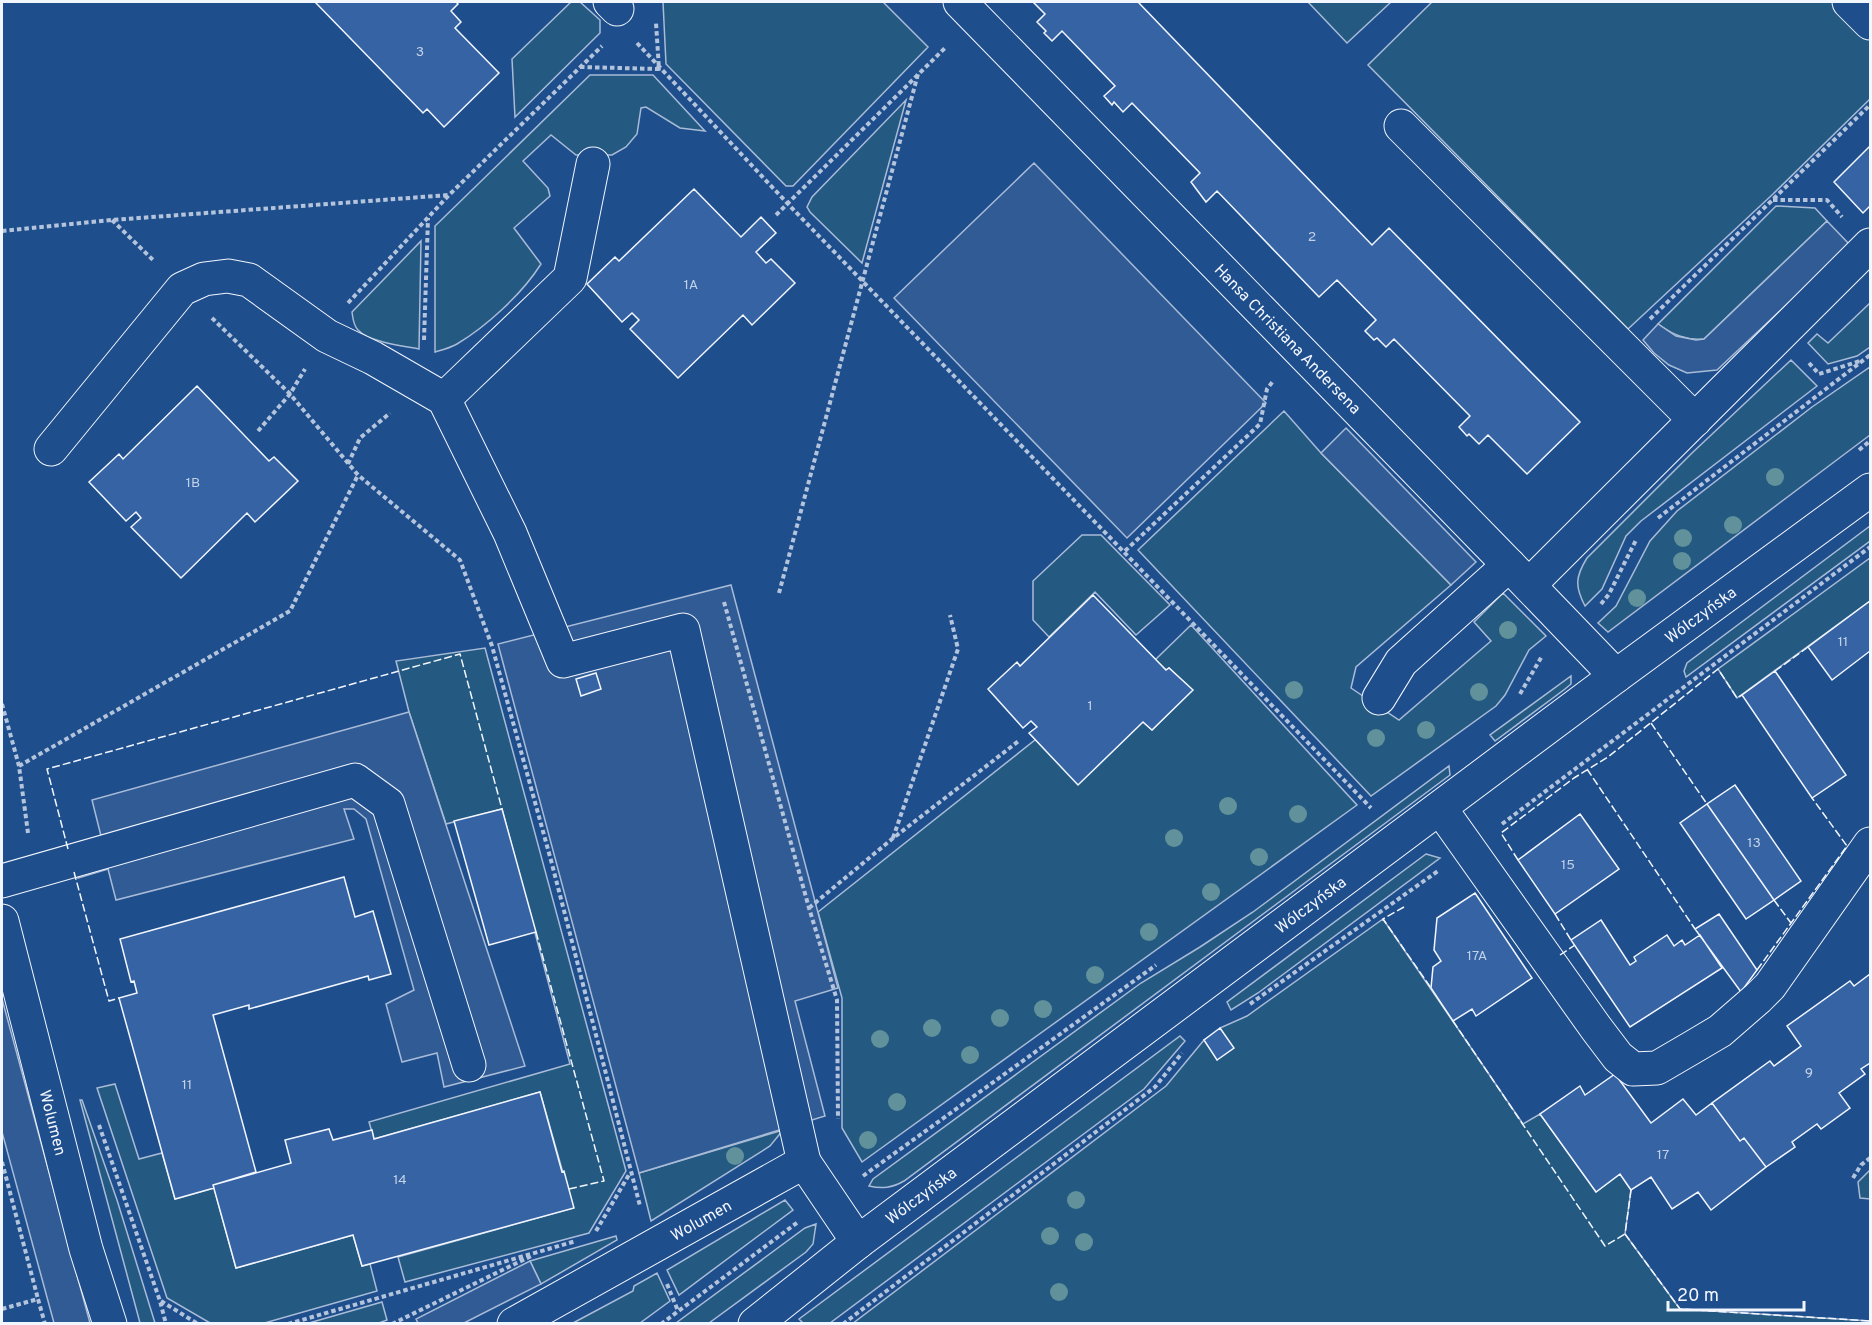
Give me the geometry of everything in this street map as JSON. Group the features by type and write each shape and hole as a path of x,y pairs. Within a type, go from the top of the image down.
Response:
{"street":[{"name":"Hansa Christiana Andersena","path":"960,2 1616,676"},
{"path":"1849,2 1870,24"},
{"path":"1401,126 1695,420"},
{"path":"444,399 570,278 593,164"},
{"path":"1379,698 1401,662 1519,575 1695,420 1860,235"},
{"path":"51,449 182,289 204,279 228,276 249,280 327,336 373,358 444,399 510,533 563,661 683,630 804,1162 858,1242"},
{"name":"Wólczyńska","path":"768,1320 858,1242 1616,676 1870,490"},
{"path":"2,881 355,780 388,804 469,1065"},
{"path":"1440,808 1618,1057 1633,1069 1657,1068 1720,1031 1758,998 1770,986 1870,844"},
{"name":"Wolumen","path":"2,921 86,1249 110,1323"},
{"name":"Wolumen","path":"514,1323 804,1162"}],"path":[{"path":"655,13 659,69"},
{"path":"619,15 659,69 1372,810"},
{"path":"258,431 290,394 327,336 335,317 449,195 605,43"},
{"path":"579,67 659,69"},
{"path":"776,215 918,74 779,593"},
{"path":"1621,347 1870,105"},
{"path":"2,231 112,220 449,195"},
{"path":"1772,200 1827,200 1860,235"},
{"path":"112,220 290,394 358,475 460,560 492,646 552,864 631,1172 653,1247"},
{"path":"1656,519 1870,356"},
{"path":"1815,370 1819,374 1865,359"},
{"path":"19,766 290,611 358,475"},
{"path":"1515,703 1541,657 1554,643 1589,616 1609,594 1633,543 1640,535"},
{"path":"1245,1007 1469,849 1870,547"},
{"path":"724,602 809,908 837,999 838,1121"},
{"path":"892,839 958,649 950,615"},
{"path":"2,704 19,766 34,872"},
{"path":"809,908 892,839 1020,740"},
{"path":"661,1323 1159,963"},
{"path":"843,1323 1155,1087 1183,1053"},
{"path":"96,1116 166,1323"},
{"path":"1853,1178 1861,1165 1870,1158"},
{"path":"2,1162 45,1323"},
{"path":"604,1233 594,1235 631,1172"},
{"path":"288,1323 583,1238"},
{"path":"392,1323 542,1250"},
{"path":"666,1280 678,1311"},
{"path":"2,1309 38,1299"},
{"path":"160,1301 198,1323"}],"shaded area":[{"path":"571,2 580,2 600,20 600,33 515,117 512,59"},
{"path":"663,2 883,2 928,47 793,186 786,186 666,64"},
{"path":"1308,2 1391,2 1347,43"},
{"path":"1432,2 1834,2 1870,38 1870,99 1773,194 1628,329 1368,65"},
{"path":"590,75 653,75 705,131 680,128 646,107 641,108 637,134 626,147 612,155 576,155 551,135 523,161 548,188 550,196 514,228 541,264 524,287 492,319 457,344 435,352 435,226"},
{"path":"906,100 862,263 807,207 812,197"},
{"path":"1034,163 1266,403 1127,538 894,298"},
{"path":"1776,206 1815,208 1827,221 1704,339 1680,336 1658,324"},
{"path":"1827,221 1850,245 1717,370 1687,373 1669,365 1643,340 1658,324 1676,336 1696,340 1704,339"},
{"path":"421,241 419,349 387,343 363,334 355,326 352,312"},
{"path":"1870,303 1870,347 1857,356 1828,364 1808,343 1817,334 1828,343"},
{"path":"1791,360 1817,386 1641,521 1626,536 1602,589 1585,606 1579,593 1578,577 1587,558 1692,453"},
{"path":"1870,367 1870,435 1608,632 1598,623 1616,606 1650,541 1677,511 1812,407"},
{"path":"1284,411 1321,453 1451,585 1356,667 1351,688 1399,720 1491,641 1474,622 1503,593 1546,636 1529,650 1505,695 1496,706 1371,796 1138,550"},
{"path":"1346,428 1476,562 1451,585 1321,453"},
{"path":"1870,526 1870,541 1686,677 1684,671 1687,663"},
{"path":"1082,535 1101,535 1170,605 1136,635 1095,592 1049,637 1033,620 1033,581"},
{"path":"1870,558 1870,601 1737,698 1718,669"},
{"path":"731,585 838,988 795,1001 825,1116 639,1173 498,644"},
{"path":"1191,625 1357,805 862,1162 842,1128 842,998 818,912 1035,740 1143,722 1152,730 1192,690 1169,668 1166,670 1155,660"},
{"path":"485,648 626,1171 589,1233 405,1282 398,1257 573,1208 540,1092 374,1139 369,1122 570,1064 502,809 446,824 409,712 396,661"},
{"path":"1571,676 1571,684 1495,741 1490,735"},
{"path":"409,712 525,1066 444,1087 437,1053 402,1062 386,1004 414,990 366,819 354,809 344,809 354,839 116,900 108,869 78,878 71,861 101,836 92,800"},
{"path":"1449,766 1450,775 904,1181 887,1187 869,1186 873,1179 1141,983 1253,912"},
{"path":"1426,854 1440,858 1258,993 1231,1010 1227,1002"},
{"path":"1383,919 1523,1124 1540,1114 1596,1192 1620,1174 1631,1190 1625,1234 1680,1309 1870,1321 1870,1324 852,1324 1166,1086 1204,1040 1217,1059 1220,1028 1247,1016"},
{"path":"2,999 90,1323 54,1323 2,1132"},
{"path":"1180,1036 1185,1041 1144,1089 830,1323 803,1323 799,1319"},
{"path":"115,1084 139,1159 162,1153 175,1199 214,1188 236,1268 353,1235 362,1266 370,1264 377,1291 261,1324 210,1323 167,1298 97,1088"},
{"path":"80,1100 82,1100 117,1200 155,1323 140,1323"},
{"path":"783,1130 770,1146 651,1221 639,1173"},
{"path":"1870,1170 1870,1199 1860,1198 1858,1182"},
{"path":"785,1200 793,1210 679,1295 667,1270"},
{"path":"816,1224 813,1244 806,1252 709,1323 676,1323 805,1228"},
{"path":"616,1236 617,1240 541,1284 530,1261"},
{"path":"530,1261 541,1284 464,1323 418,1323 416,1319"},
{"path":"657,1273 670,1301 640,1323 573,1323 633,1291 634,1286"},
{"path":"382,1302 387,1320 379,1323 309,1323"}],"building":[{"path":"315,2 456,2 458,4 451,11 461,22 455,28 499,73 444,127 427,109 423,113"},
{"path":"1033,2 1138,2 1372,245 1389,228 1580,422 1527,474 1488,435 1479,444 1469,434 1467,436 1459,427 1470,416 1394,339 1386,347 1365,331 1376,320 1337,280 1319,297 1217,191 1206,202 1191,182 1200,173 1132,103 1123,112 1114,102 1112,105 1104,96 1115,86 1062,31 1052,41 1044,33 1046,31 1037,22 1045,14"},
{"path":"1870,146 1870,206 1863,213 1834,182"},
{"path":"694,189 741,237 761,217 776,233 756,252 766,263 771,259 795,283 752,325 743,315 678,378 630,329 639,320 632,313 622,322 587,284 615,257 619,261"},
{"path":"197,386 269,461 274,457 298,481 255,522 247,513 181,578 131,527 141,518 136,512 126,521 89,482 119,454 123,459"},
{"path":"1093,595 1166,670 1169,668 1193,690 1152,730 1143,722 1078,785 1029,733 1037,727 1031,721 1023,728 988,689 1017,662 1020,666"},
{"path":"1870,601 1870,651 1832,680 1808,647"},
{"path":"1775,671 1846,775 1812,798 1742,695"},
{"path":"596,673 601,689 581,696 576,679"},
{"path":"1735,785 1801,881 1774,900 1707,804"},
{"path":"1707,804 1774,900 1746,919 1680,823"},
{"path":"502,809 536,932 489,945 454,821"},
{"path":"1580,814 1619,869 1555,914 1518,860"},
{"path":"344,877 355,917 373,911 391,974 369,980 368,976 249,1009 249,1005 213,1015 256,1172 213,1185 214,1188 175,1199 119,998 137,993 134,981 131,982 120,939"},
{"path":"1475,893 1532,978 1476,1016 1472,1009 1453,1021 1431,988 1433,967 1441,961 1434,950 1437,918"},
{"path":"1719,914 1757,970 1741,992 1695,929"},
{"path":"1601,920 1630,965 1636,961 1634,957 1667,935 1674,946 1682,940 1685,945 1700,935 1722,968 1630,1027 1571,940"},
{"path":"1870,974 1870,1063 1861,1069 1865,1074 1839,1093 1850,1108 1821,1129 1817,1124 1792,1142 1795,1147 1766,1167 1744,1138 1740,1141 1712,1103 1770,1061 1774,1066 1801,1046 1787,1026 1850,981 1854,986"},
{"path":"1220,1028 1234,1048 1217,1060 1204,1040"},
{"path":"1615,1074 1651,1123 1683,1099 1696,1115 1712,1103 1740,1141 1744,1138 1766,1167 1711,1210 1698,1192 1672,1209 1651,1177 1631,1190 1620,1174 1596,1192 1540,1114 1580,1086 1585,1095"},
{"path":"540,1092 574,1208 362,1266 353,1235 236,1268 213,1185 291,1163 285,1140 329,1129 333,1140 372,1130 374,1139"}],"fence":[{"path":"1775,671 1808,647"},
{"path":"68,849 47,769 460,654 502,809"},
{"path":"1518,860 1501,833 1574,778 1608,757 1718,669 1737,698 1742,695"},
{"path":"1651,723 1707,804"},
{"path":"1587,769 1695,929"},
{"path":"1757,970 1847,846 1812,798"},
{"path":"74,872 109,1001 119,998"},
{"path":"1774,900 1791,923"},
{"path":"1404,907 1383,919 1431,988"},
{"path":"1555,914 1571,940"},
{"path":"536,932 604,1181 569,1189"},
{"path":"1560,955 1575,945"},
{"path":"1453,1021 1605,1246 1625,1234"},
{"path":"1631,1190 1625,1234 1680,1309 1870,1321"}]}
